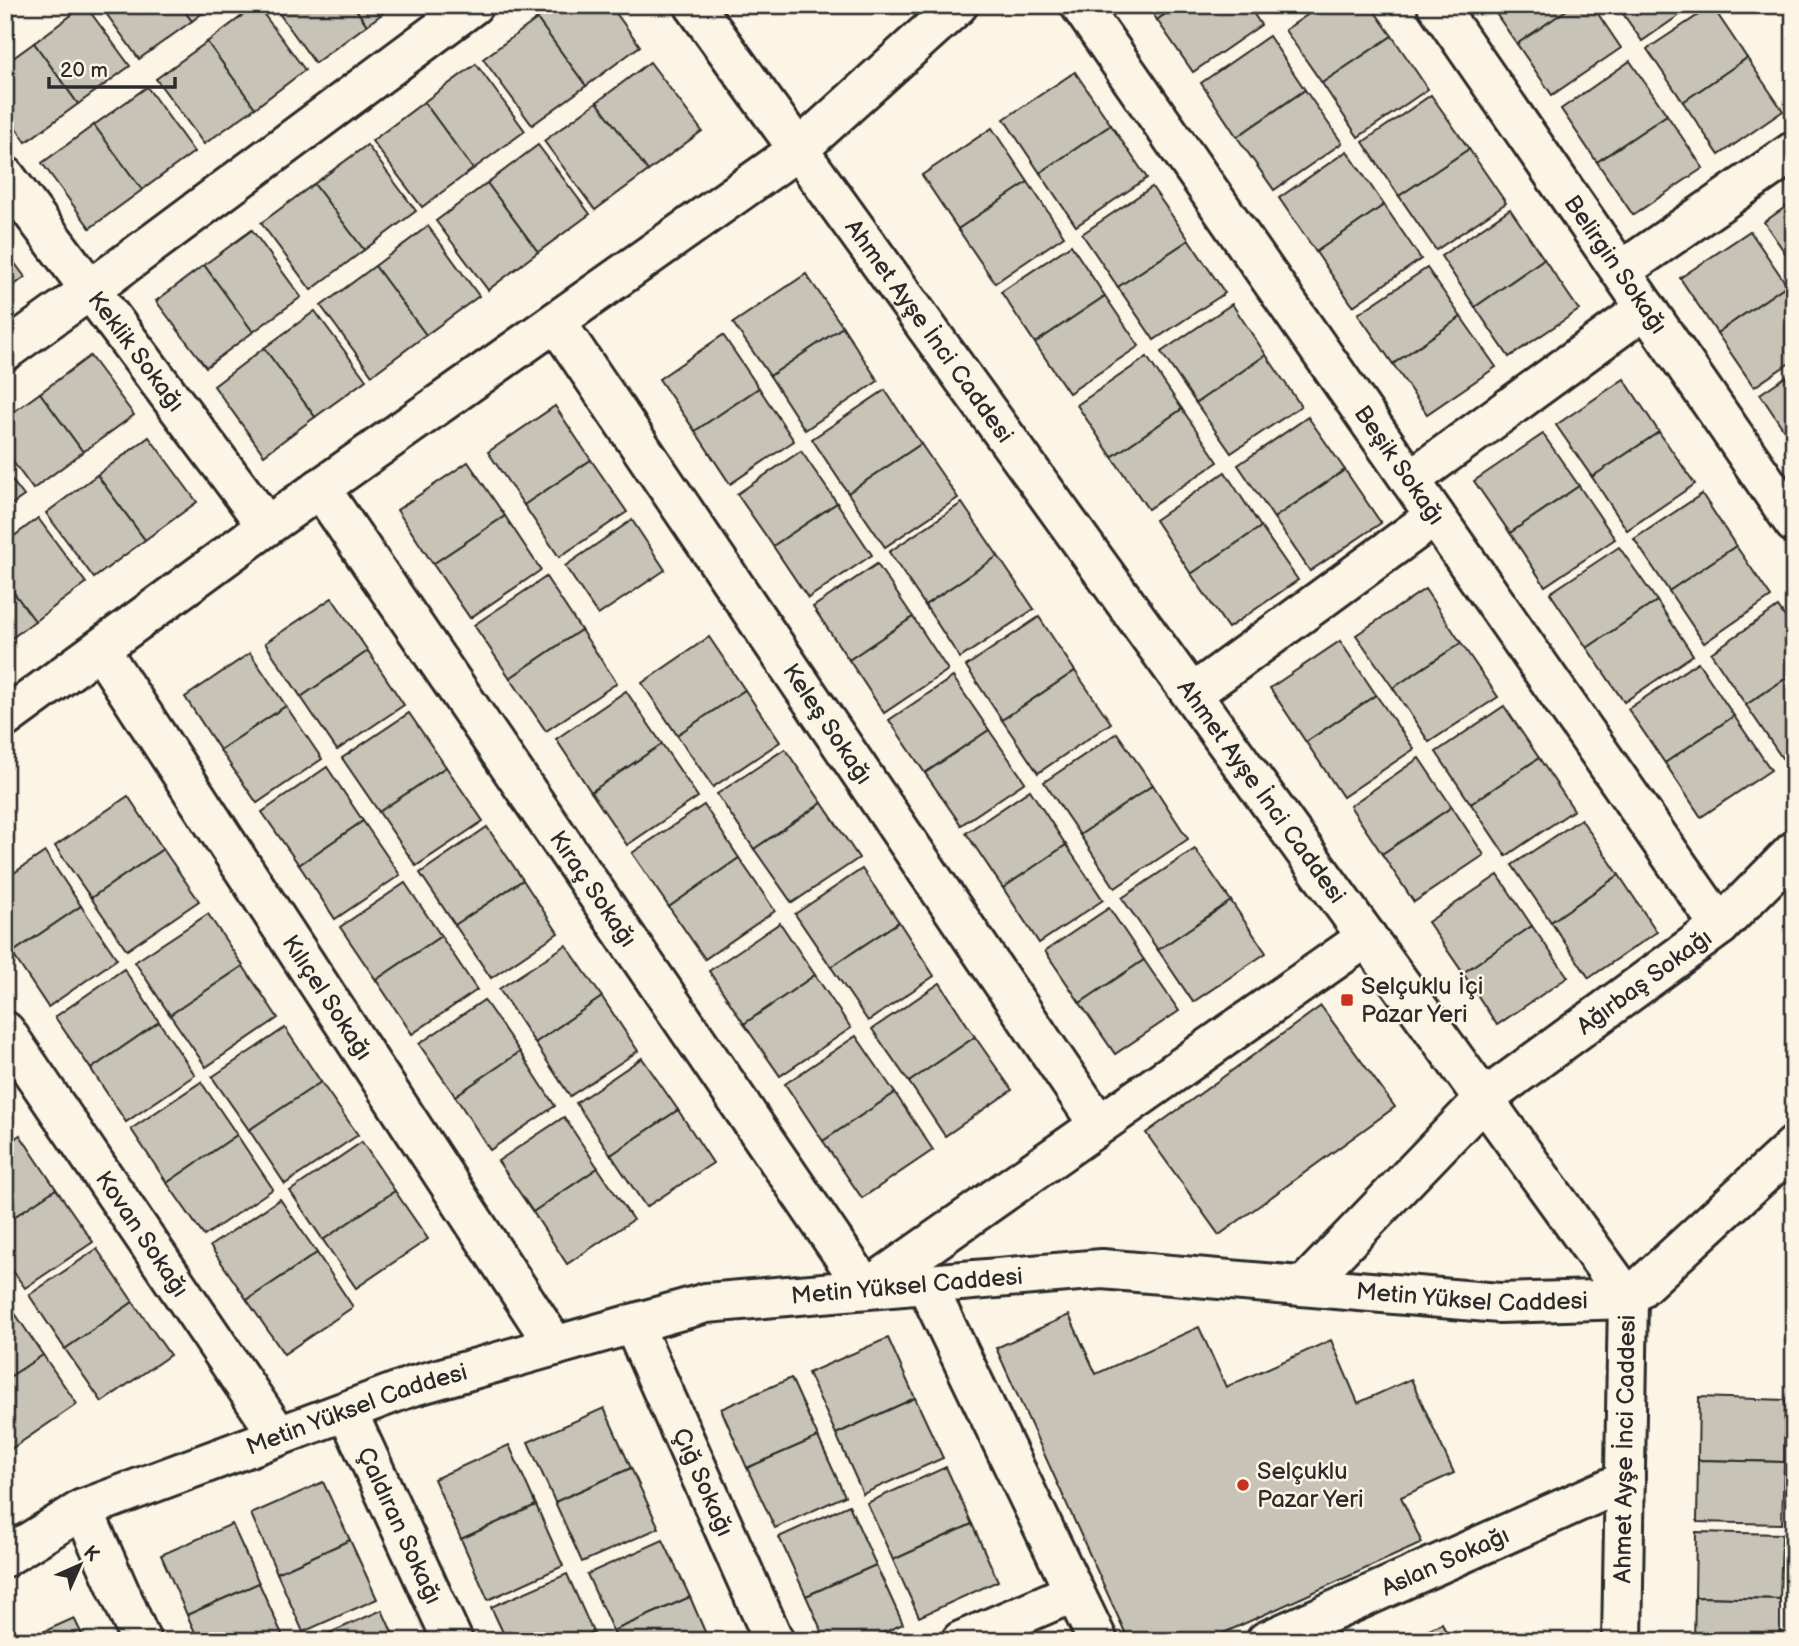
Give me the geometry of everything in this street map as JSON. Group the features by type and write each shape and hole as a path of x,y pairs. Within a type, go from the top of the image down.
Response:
{"street":[{"path":"5,351 473,5"},
{"name":"Ahmet Ayşe İnci Caddesi","path":"694,5 1628,1299 1622,1641"},
{"path":"5,718 320,488 798,150 958,5"},
{"name":"Beşik Sokağı","path":"1080,5 1720,926"},
{"name":"Belirgin Sokağı","path":"1437,5 1794,523"},
{"path":"1621,271 1794,150"},
{"name":"Keklik Sokağı","path":"5,176 267,526"},
{"path":"1410,480 1646,308"},
{"name":"Keleş Sokağı","path":"556,322 1100,1125"},
{"name":"Kıraç Sokağı","path":"320,488 866,1289"},
{"path":"1192,694 1435,516"},
{"name":"Kılıçel Sokağı","path":"100,649 555,1346"},
{"name":"Ağırbaş Sokağı","path":"1304,1286 1484,1099 1720,926 1794,851"},
{"path":"866,1289 1367,937"},
{"name":"Kovan Sokağı","path":"5,1031 279,1436"},
{"path":"1628,1299 1794,1146"},
{"name":"Metin Yüksel Caddesi","path":"8,1549 83,1509 410,1387 706,1303 1102,1269 1499,1303 1628,1299"},
{"path":"926,1284 1098,1641"},
{"name":"Çığ Sokağı","path":"633,1324 775,1641"},
{"name":"Çaldıran Sokağı","path":"347,1411 453,1641"},
{"name":"Aslan Sokağı","path":"1266,1641 1625,1482"},
{"path":"83,1509 141,1641"},
{"path":"961,1641 1074,1592"}],"building":[{"path":"85,5 130,66 78,104 34,43"},
{"path":"100,5 180,5 192,21 139,59"},
{"path":"180,5 213,5 192,21"},
{"path":"257,5 305,70 255,108 207,42"},
{"path":"273,5 353,5 367,25 315,63"},
{"path":"353,5 394,5 367,25"},
{"path":"555,5 610,5 640,46 586,86 537,19"},
{"path":"1147,5 1178,5 1157,20"},
{"path":"1178,5 1248,5 1261,25 1193,72 1157,20"},
{"path":"1322,5 1370,5 1392,36 1322,83 1285,30"},
{"path":"1490,5 1574,5 1517,44"},
{"path":"1574,5 1592,5 1621,48 1552,95 1517,44"},
{"path":"1617,5 1694,5 1642,41"},
{"path":"1712,6 1747,58 1683,102 1647,49"},
{"path":"537,19 586,86 532,125 483,59"},
{"path":"1269,36 1305,90 1237,137 1201,83"},
{"path":"1392,36 1428,89 1358,137 1322,83"},
{"path":"207,42 255,108 204,144 156,79"},
{"path":"34,43 78,104 26,142 5,113 5,64"},
{"path":"1747,58 1783,111 1719,155 1683,102"},
{"path":"1630,61 1667,115 1597,162 1561,109"},
{"path":"650,62 702,131 648,171 597,102"},
{"path":"476,64 525,131 473,169 424,102"},
{"path":"1075,72 1111,125 1040,173 1004,119"},
{"path":"147,87 194,152 142,190 94,125"},
{"path":"1305,90 1342,143 1274,190 1237,137"},
{"path":"1431,95 1469,149 1399,196 1363,142"},
{"path":"424,102 473,169 422,207 372,141"},
{"path":"597,102 648,171 595,210 544,141"},
{"path":"1667,115 1703,168 1633,215 1597,162"},
{"path":"94,125 142,190 90,228 42,163"},
{"path":"1111,125 1147,178 1076,226 1040,173"},
{"path":"992,128 1028,182 958,229 922,175"},
{"path":"367,145 416,211 364,250 314,184"},
{"path":"538,145 590,214 538,252 487,183"},
{"path":"1469,149 1506,203 1436,250 1399,196"},
{"path":"1347,151 1384,205 1316,252 1279,198"},
{"path":"1028,182 1064,236 995,283 958,229"},
{"path":"487,183 538,252 488,290 436,221"},
{"path":"314,184 364,250 311,290 261,223"},
{"path":"1152,187 1189,240 1118,287 1082,234"},
{"path":"1794,201 1794,266 1764,222"},
{"path":"1384,205 1421,259 1353,306 1316,252"},
{"path":"1510,209 1544,259 1475,307 1441,256"},
{"path":"428,226 479,296 426,335 375,266"},
{"path":"252,230 301,297 253,332 204,265"},
{"path":"1750,231 1787,285 1717,333 1680,278"},
{"path":"1189,240 1225,293 1154,340 1118,287"},
{"path":"1071,245 1105,296 1035,343 1001,292"},
{"path":"5,250 25,277 5,292"},
{"path":"1544,259 1579,310 1509,357 1475,307"},
{"path":"204,265 253,332 206,367 156,301"},
{"path":"375,266 426,335 372,375 321,306"},
{"path":"1427,268 1461,317 1393,364 1358,314"},
{"path":"806,274 843,327 770,376 733,323"},
{"path":"1787,285 1794,295 1794,360 1754,387 1717,333"},
{"path":"1105,296 1139,346 1069,393 1035,343"},
{"path":"1232,304 1266,355 1196,403 1161,352"},
{"path":"315,311 366,380 315,417 264,348"},
{"path":"1461,317 1496,367 1427,414 1393,364"},
{"path":"843,327 878,381 805,430 770,376"},
{"path":"723,335 759,388 695,431 659,379"},
{"path":"264,348 315,417 264,455 214,386"},
{"path":"1266,355 1301,406 1231,453 1196,403"},
{"path":"90,356 134,415 83,452 40,393"},
{"path":"1147,357 1182,409 1112,457 1077,405"},
{"path":"1794,371 1794,445 1760,394"},
{"path":"1624,379 1659,432 1592,477 1556,425"},
{"path":"759,388 794,441 730,484 695,431"},
{"path":"885,390 921,444 848,493 812,439"},
{"path":"40,393 83,452 33,489 5,451 5,418"},
{"path":"555,406 591,460 524,505 488,452"},
{"path":"1182,409 1218,462 1148,509 1112,457"},
{"path":"1308,417 1345,470 1274,518 1238,465"},
{"path":"1659,432 1695,484 1627,530 1592,477"},
{"path":"1543,434 1579,486 1510,533 1474,481"},
{"path":"149,437 197,502 145,540 97,475"},
{"path":"921,444 958,498 885,547 848,493"},
{"path":"801,451 837,503 773,546 737,494"},
{"path":"591,460 627,512 559,557 524,505"},
{"path":"468,462 505,516 433,564 397,510"},
{"path":"1345,470 1381,523 1310,571 1274,518"},
{"path":"5,471 24,496 5,509"},
{"path":"1225,472 1261,527 1191,574 1155,520"},
{"path":"97,475 145,540 94,578 46,513"},
{"path":"1579,486 1615,539 1545,586 1510,533"},
{"path":"1702,494 1736,546 1669,591 1634,539"},
{"path":"837,503 872,555 808,598 773,546"},
{"path":"962,503 998,556 925,605 889,552"},
{"path":"505,516 541,570 470,618 433,564"},
{"path":"38,518 86,583 35,621 5,581 5,543"},
{"path":"632,520 665,570 598,615 565,566"},
{"path":"1261,527 1298,580 1228,628 1191,574"},
{"path":"1736,546 1771,597 1704,643 1669,591"},
{"path":"1619,547 1657,601 1587,648 1550,593"},
{"path":"998,556 1034,609 960,658 925,605"},
{"path":"877,564 913,617 849,660 813,607"},
{"path":"546,577 581,630 510,678 474,625"},
{"path":"5,581 35,621 5,643"},
{"path":"1425,589 1461,643 1393,688 1356,635"},
{"path":"332,598 368,651 301,697 265,643"},
{"path":"1657,601 1693,655 1624,702 1587,648"},
{"path":"1778,607 1794,630 1794,673 1746,705 1711,653"},
{"path":"913,617 948,670 884,713 849,660"},
{"path":"1039,617 1075,671 1002,720 966,666"},
{"path":"581,630 617,683 546,731 510,678"},
{"path":"709,637 745,690 677,735 642,683"},
{"path":"1340,641 1376,695 1306,742 1270,688"},
{"path":"1461,643 1498,697 1429,742 1393,688"},
{"path":"368,651 404,705 337,750 301,697"},
{"path":"250,653 286,706 220,750 185,697"},
{"path":"1698,662 1734,716 1665,763 1628,709"},
{"path":"1075,671 1111,723 1038,773 1002,720"},
{"path":"1794,673 1794,749 1782,758 1746,705"},
{"path":"953,677 989,730 925,773 889,720"},
{"path":"745,690 780,742 713,787 677,735"},
{"path":"626,691 662,744 591,792 556,739"},
{"path":"1376,695 1414,749 1343,797 1306,742"},
{"path":"286,706 322,759 257,803 220,750"},
{"path":"1504,706 1539,758 1471,804 1436,752"},
{"path":"409,713 446,767 379,812 342,758"},
{"path":"1734,716 1771,770 1701,817 1665,763"},
{"path":"989,730 1025,782 961,825 925,773"},
{"path":"1117,733 1153,785 1080,835 1044,782"},
{"path":"662,744 698,797 627,845 591,792"},
{"path":"785,749 822,803 754,849 717,794"},
{"path":"1419,758 1452,807 1382,854 1350,806"},
{"path":"1539,758 1574,810 1506,856 1471,804"},
{"path":"327,767 363,821 299,865 262,812"},
{"path":"446,767 483,821 416,866 379,812"},
{"path":"1153,785 1188,839 1115,888 1080,835"},
{"path":"1030,790 1066,845 1003,888 966,833"},
{"path":"128,796 163,849 91,898 55,846"},
{"path":"822,803 859,858 792,903 754,849"},
{"path":"704,805 739,858 669,907 632,853"},
{"path":"1452,807 1484,855 1414,902 1382,854"},
{"path":"1581,819 1619,875 1551,922 1512,865"},
{"path":"363,821 400,875 335,919 299,865"},
{"path":"487,827 523,880 455,925 420,873"},
{"path":"1066,845 1103,900 1039,943 1003,888"},
{"path":"163,849 199,901 127,950 91,898"},
{"path":"1195,849 1231,901 1158,950 1122,898"},
{"path":"45,852 81,906 12,953 5,943 5,879"},
{"path":"739,858 775,911 705,959 669,907"},
{"path":"862,869 899,922 831,967 795,914"},
{"path":"1498,875 1532,926 1463,973 1428,922"},
{"path":"1619,875 1657,932 1589,978 1551,922"},
{"path":"523,880 558,933 491,978 455,925"},
{"path":"405,883 441,936 376,980 340,927"},
{"path":"1231,901 1266,953 1193,1002 1158,950"},
{"path":"81,906 117,959 48,1007 12,953"},
{"path":"1109,908 1144,960 1080,1003 1045,951"},
{"path":"208,914 243,966 170,1015 135,962"},
{"path":"899,922 934,976 868,1021 831,967"},
{"path":"780,923 815,975 744,1024 709,971"},
{"path":"1532,926 1568,977 1497,1025 1463,973"},
{"path":"441,936 477,990 412,1034 376,980"},
{"path":"566,945 602,997 535,1043 499,989"},
{"path":"1144,960 1179,1011 1115,1054 1080,1003"},
{"path":"243,966 278,1018 206,1067 170,1015"},
{"path":"124,969 159,1022 91,1069 55,1017"},
{"path":"815,975 851,1028 780,1076 744,1024"},
{"path":"940,983 975,1037 909,1082 872,1029"},
{"path":"602,997 638,1051 570,1096 535,1043"},
{"path":"484,1000 520,1052 455,1096 419,1044"},
{"path":"1321,1006 1395,1107 1219,1235 1146,1133"},
{"path":"159,1022 195,1075 126,1122 91,1069"},
{"path":"285,1028 321,1082 249,1130 212,1077"},
{"path":"856,1036 895,1093 823,1141 785,1084"},
{"path":"975,1037 1012,1090 945,1136 909,1082"},
{"path":"520,1052 555,1106 490,1150 455,1096"},
{"path":"642,1058 678,1110 611,1155 576,1103"},
{"path":"201,1082 237,1135 167,1183 131,1129"},
{"path":"321,1082 358,1135 285,1184 249,1130"},
{"path":"895,1093 933,1150 862,1198 823,1141"},
{"path":"678,1110 713,1163 646,1207 611,1155"},
{"path":"5,1114 13,1126 5,1132"},
{"path":"564,1117 598,1168 533,1212 498,1161"},
{"path":"20,1135 56,1189 5,1223 5,1145"},
{"path":"237,1135 273,1189 204,1236 167,1183"},
{"path":"362,1142 395,1191 323,1240 290,1191"},
{"path":"598,1168 633,1220 567,1264 533,1212"},
{"path":"56,1189 93,1242 25,1288 5,1260 5,1223"},
{"path":"395,1191 428,1239 356,1288 323,1240"},
{"path":"280,1199 317,1253 247,1300 210,1246"},
{"path":"97,1249 133,1302 65,1349 29,1295"},
{"path":"317,1253 353,1307 284,1354 247,1300"},
{"path":"133,1302 170,1355 102,1402 65,1349"},
{"path":"10,1306 43,1355 5,1380 5,1309"},
{"name":"Selçuklu Pazar Yeri","path":"1069,1315 1096,1374 1199,1327 1226,1387 1331,1340 1358,1403 1411,1379 1454,1473 1401,1497 1422,1543 1206,1641 1129,1641 996,1348"},
{"path":"888,1338 915,1398 836,1434 808,1373"},
{"path":"43,1355 77,1404 11,1449 5,1440 5,1380"},
{"path":"791,1378 818,1437 747,1468 721,1409"},
{"path":"1699,1397 1785,1400 1784,1462 1698,1460"},
{"path":"915,1398 943,1458 863,1494 836,1434"},
{"path":"604,1408 631,1468 555,1502 528,1442"},
{"path":"818,1437 845,1496 775,1528 747,1468"},
{"path":"509,1445 536,1505 461,1539 434,1479"},
{"path":"1698,1460 1784,1462 1782,1524 1697,1522"},
{"path":"946,1467 972,1524 893,1560 867,1503"},
{"path":"631,1468 659,1528 582,1562 555,1502"},
{"path":"323,1482 350,1540 277,1573 251,1514"},
{"path":"536,1505 563,1566 488,1600 461,1539"},
{"path":"849,1505 876,1565 806,1596 779,1537"},
{"path":"232,1524 259,1583 187,1615 161,1555"},
{"path":"972,1524 998,1581 919,1617 893,1560"},
{"path":"1696,1532 1782,1534 1780,1599 1695,1597"},
{"path":"350,1540 377,1599 303,1632 277,1573"},
{"path":"663,1540 690,1597 613,1631 587,1574"},
{"path":"876,1565 903,1624 865,1641 826,1641 806,1596"},
{"path":"567,1574 593,1632 574,1641 507,1641 491,1607"},
{"path":"259,1583 285,1641 199,1641 187,1615"},
{"path":"690,1597 709,1641 618,1641 613,1631"},
{"path":"1695,1597 1780,1599 1780,1641 1694,1641"},
{"path":"382,1610 396,1641 311,1641"},
{"path":"74,1618 85,1641 23,1641"},
{"path":"1442,1623 1450,1641 1403,1641"},
{"path":"593,1632 597,1641 574,1641"}],"place":[{"name":"Selçuklu İçi Pazar Yeri","path":"1347,1000"},
{"name":"Selçuklu Pazar Yeri","path":"1243,1485"}]}
